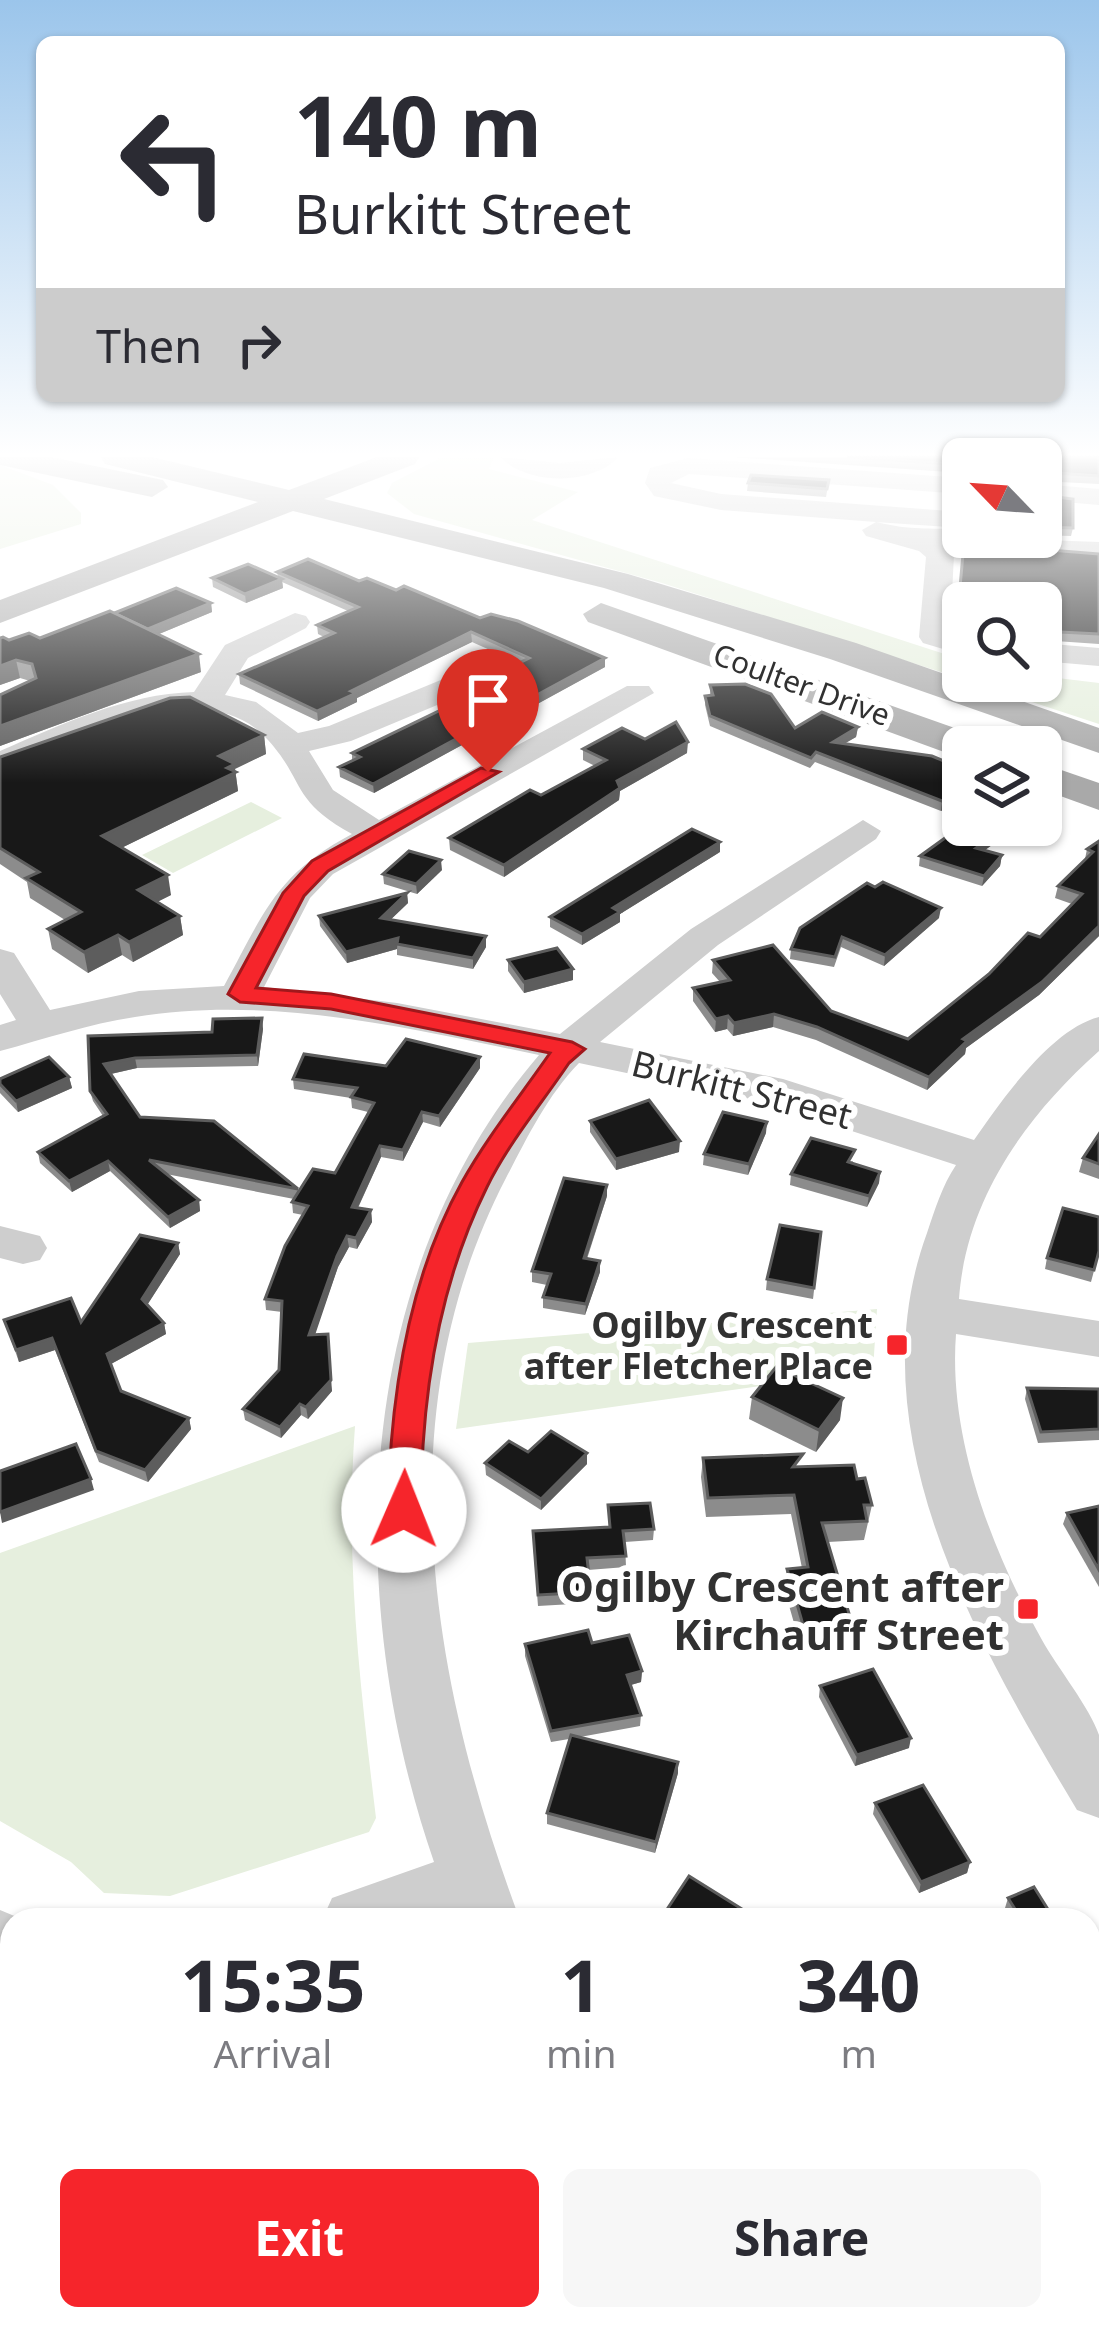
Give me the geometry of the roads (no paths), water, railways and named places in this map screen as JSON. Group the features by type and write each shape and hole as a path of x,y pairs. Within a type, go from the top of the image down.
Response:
{"main road":[{"path":"15,579 51,566"},
{"path":"0,612 118,566"},
{"path":"102,573 131,566"},
{"name":"Coulter Drive","path":"482,566 942,737"},
{"name":"Coulter Drive","path":"512,566 740,618 1099,741"},
{"path":"1062,783 1099,797"}],"street":[{"path":"939,566 934,637 942,639"},
{"path":"203,704 236,652 295,622"},
{"path":"1062,654 1099,658"},
{"path":"289,745 339,734 498,668"},
{"path":"240,994 294,893 320,866 638,693"},
{"path":"0,764 115,713 203,704 260,718 289,745 317,794 375,832"},
{"path":"429,1908 479,1900 418,1687 404,1552 405,1427 420,1338 474,1184 560,1058 666,962 863,831"},
{"path":"0,962 20,1031"},
{"name":"Burkitt Street","path":"20,1031 112,1006 240,994 331,1001 781,1093 984,1159"},
{"path":"1099,1029 1025,1097 984,1159 956,1211 933,1313 935,1433 977,1576 1031,1685 1099,1790"},
{"path":"933,1313 1099,1339"}],"place":[{"name":"Ogilby Crescent after Fletcher Place","path":"897,1345"},
{"name":"Ogilby Crescent after Kirchauff Street","path":"1028,1609"}]}
